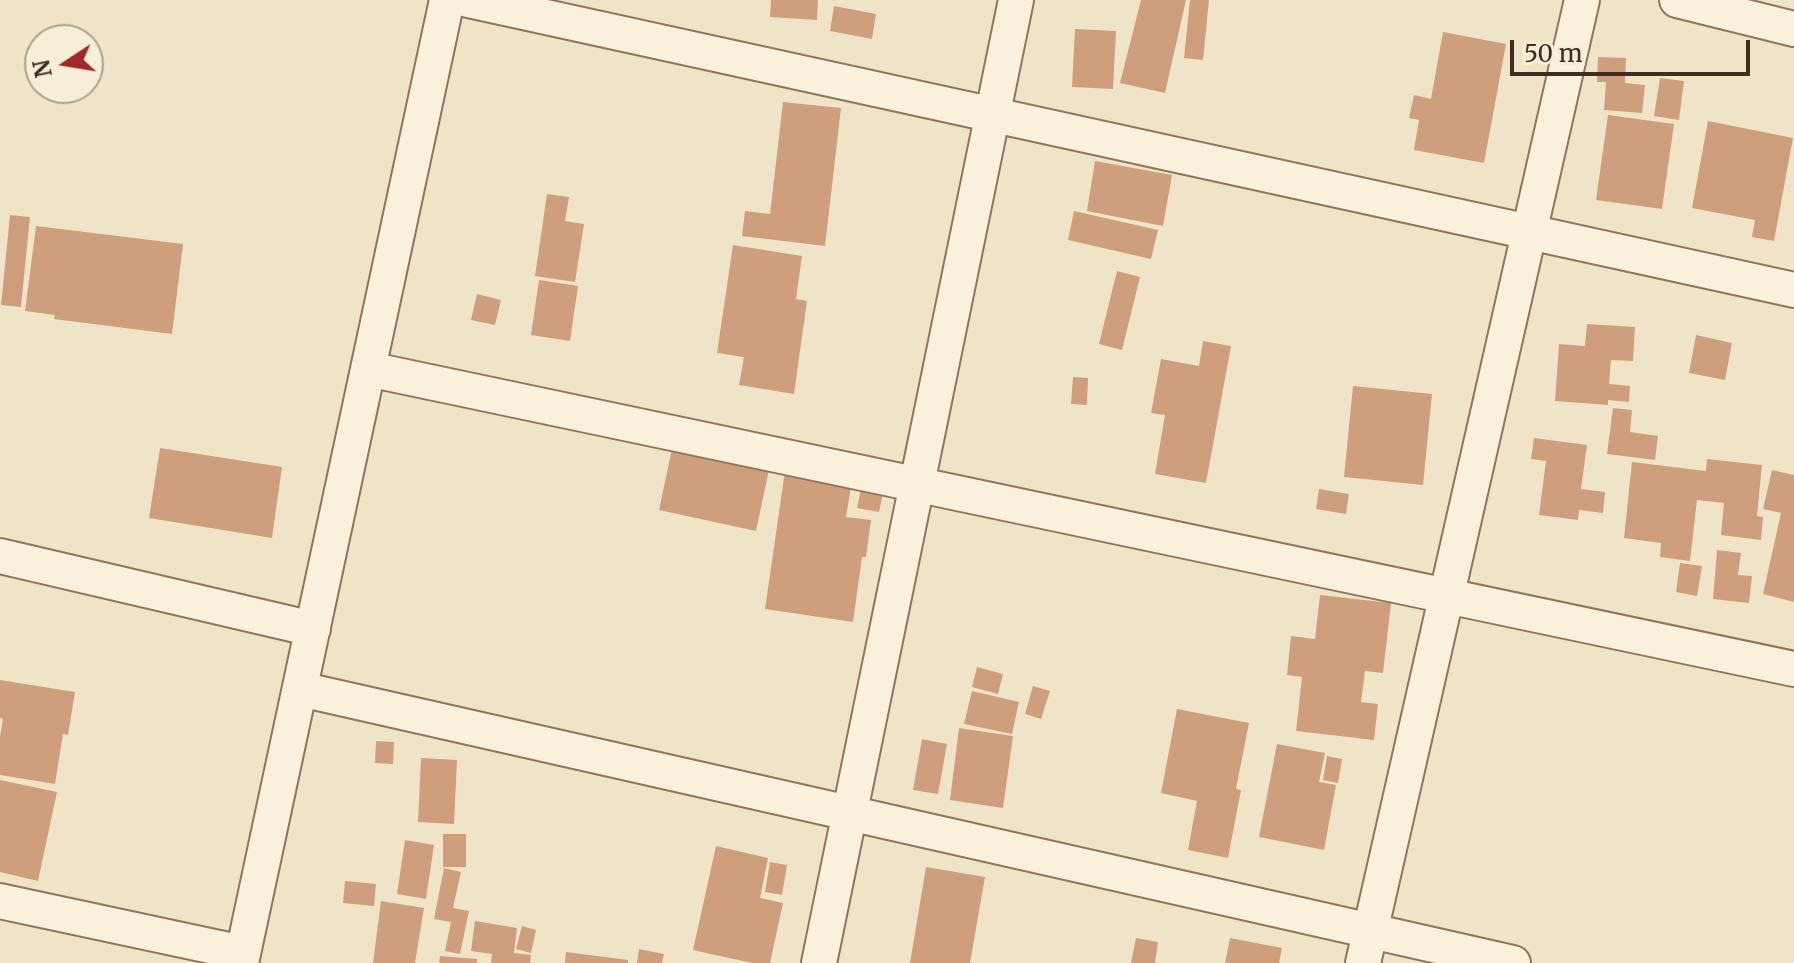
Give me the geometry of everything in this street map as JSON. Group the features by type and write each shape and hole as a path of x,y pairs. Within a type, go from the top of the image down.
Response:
{"street":[{"path":"0,901 242,958 447,0"},
{"path":"468,0 1794,290"},
{"path":"819,963 1016,0"},
{"path":"1367,947 1582,0"},
{"path":"1677,0 1794,29"},
{"path":"368,369 1794,669"},
{"path":"0,556 313,629"},
{"path":"300,689 849,813 1367,947 1513,963"}],"building":[{"path":"771,0 818,0 817,20 770,17"},
{"path":"1141,0 1186,0 1165,93 1120,83"},
{"path":"1190,0 1209,0 1203,60 1184,58"},
{"path":"834,6 876,14 872,39 830,31"},
{"path":"1075,29 1116,31 1113,89 1072,87"},
{"path":"1443,32 1506,44 1484,163 1414,150 1419,120 1409,118 1414,95 1431,99"},
{"path":"1598,57 1626,58 1625,83 1645,85 1642,113 1604,110 1606,82 1597,82"},
{"path":"1660,78 1684,81 1679,120 1654,116"},
{"path":"783,102 841,108 825,246 742,236 745,211 770,214"},
{"path":"1608,115 1674,124 1662,209 1596,200"},
{"path":"1708,121 1793,138 1774,241 1752,237 1755,220 1692,208"},
{"path":"1095,161 1172,175 1163,226 1087,211"},
{"path":"547,194 569,197 565,221 584,224 575,282 535,276"},
{"path":"1074,211 1158,230 1151,259 1068,240"},
{"path":"10,215 30,217 21,307 1,305"},
{"path":"36,226 183,244 172,334 54,319 55,315 25,311"},
{"path":"733,245 802,256 796,299 807,301 794,394 739,385 744,357 717,353"},
{"path":"1117,271 1140,277 1122,350 1099,344"},
{"path":"539,280 578,286 570,341 531,335"},
{"path":"477,294 501,300 495,325 471,320"},
{"path":"1587,324 1635,327 1633,361 1611,360 1609,384 1630,386 1629,402 1608,400 1608,405 1555,401 1559,344 1585,346"},
{"path":"1696,335 1732,343 1725,380 1689,373"},
{"path":"1203,341 1231,346 1206,483 1155,474 1165,415 1151,413 1161,359 1199,366"},
{"path":"1073,377 1088,378 1087,405 1071,404"},
{"path":"1353,386 1432,394 1423,485 1344,477"},
{"path":"1613,408 1632,410 1630,432 1658,436 1655,460 1607,454"},
{"path":"1534,438 1587,445 1581,489 1605,492 1603,513 1579,510 1578,520 1539,515 1546,461 1531,459"},
{"path":"673,444 770,465 756,531 659,510"},
{"path":"160,448 282,467 272,538 149,518"},
{"path":"1707,459 1762,465 1757,516 1763,517 1761,540 1721,535 1724,503 1697,500 1690,561 1660,557 1661,543 1624,538 1632,462 1706,471"},
{"path":"1772,470 1794,475 1794,602 1763,594 1781,513 1763,509"},
{"path":"785,471 852,481 846,517 871,520 866,557 862,557 853,622 765,609"},
{"path":"863,480 885,484 879,512 857,508"},
{"path":"1319,489 1349,494 1346,514 1316,509"},
{"path":"1717,550 1741,553 1738,575 1752,576 1749,603 1713,599"},
{"path":"1680,563 1702,566 1697,596 1676,592"},
{"path":"1320,595 1391,603 1383,673 1365,671 1361,702 1378,704 1374,740 1296,731 1302,677 1287,675 1291,636 1315,639"},
{"path":"977,667 1003,674 998,694 972,687"},
{"path":"0,680 75,692 68,735 63,734 55,784 0,775 3,719 0,718"},
{"path":"1033,686 1050,691 1041,719 1025,714"},
{"path":"972,691 1019,702 1012,734 964,724"},
{"path":"1177,709 1249,723 1236,789 1241,790 1228,858 1188,850 1197,801 1161,793"},
{"path":"959,728 1013,736 1003,808 950,800"},
{"path":"922,739 947,744 938,794 913,790"},
{"path":"376,741 394,742 393,764 375,763"},
{"path":"1277,744 1325,753 1319,782 1336,785 1324,850 1259,837"},
{"path":"1327,756 1342,759 1338,783 1323,780"},
{"path":"421,758 457,760 454,824 418,822"},
{"path":"0,780 57,792 38,881 0,872"},
{"path":"443,834 466,834 466,867 443,867"},
{"path":"405,840 434,845 426,899 397,894"},
{"path":"716,846 768,858 760,898 783,903 770,963 752,963 693,950"},
{"path":"770,862 787,865 782,895 765,892"},
{"path":"926,867 985,877 970,963 910,963"},
{"path":"444,868 461,872 453,908 469,911 460,954 445,951 451,922 434,919"},
{"path":"345,881 376,884 374,906 343,903"},
{"path":"381,901 424,908 415,963 373,963"},
{"path":"475,921 517,928 514,953 531,955 530,963 491,963 492,954 471,951"},
{"path":"522,926 536,930 531,953 516,949"},
{"path":"1136,938 1158,942 1155,963 1131,963"},
{"path":"1230,938 1282,948 1279,963 1225,963"},
{"path":"639,949 664,954 662,963 637,963"},
{"path":"566,952 628,960 628,963 565,963"},
{"path":"440,956 477,959 477,963 439,963"}]}
